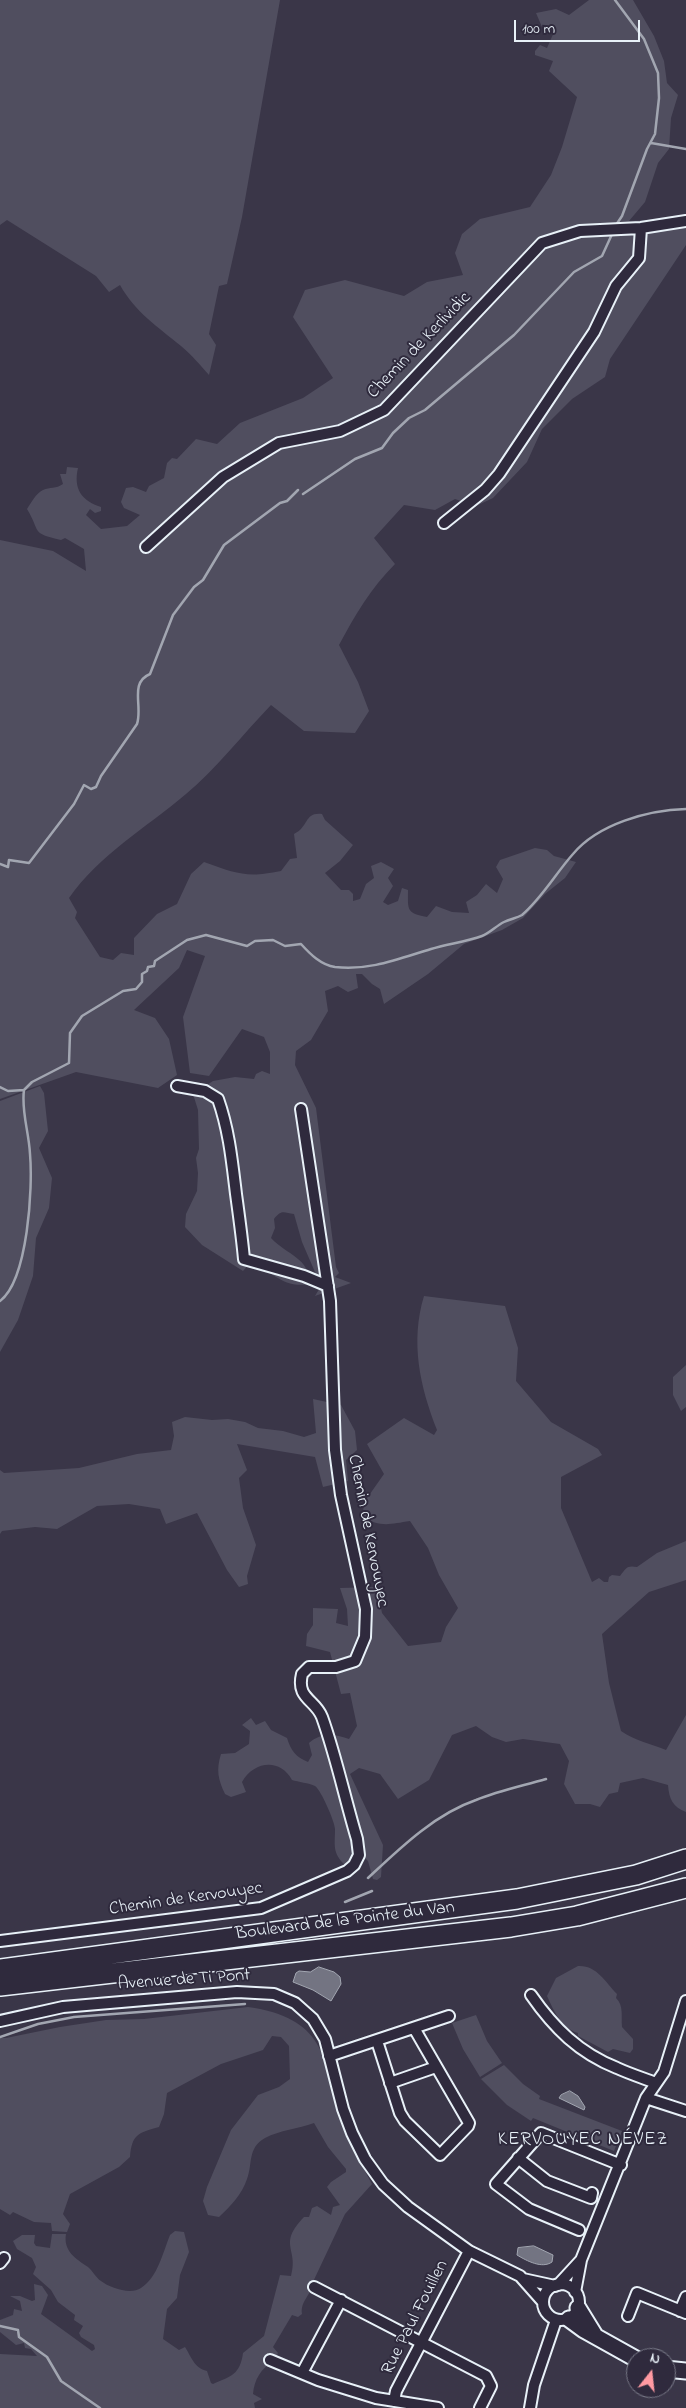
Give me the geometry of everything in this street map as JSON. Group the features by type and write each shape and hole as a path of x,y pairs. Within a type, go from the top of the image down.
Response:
{"highway":[{"name":"Boulevard de la Pointe du Van","path":"0,1969 517,1898 636,1875 686,1859"},
{"name":"Boulevard de la Pointe du Van","path":"0,1986 511,1927 577,1916 686,1888"}],"street":[{"name":"Chemin de Kerlividic","path":"146,547 223,477 270,447 279,443 340,432 384,410 542,243 580,231 641,228 686,221"},
{"path":"444,523 485,490 499,474 589,340 616,286 639,258 641,228"},
{"path":"177,1086 205,1091 218,1099 225,1118 233,1163 241,1216 244,1259 304,1276 328,1286"},
{"name":"Chemin de Kervouyec","path":"0,1941 261,1908 337,1876 351,1868 357,1860 359,1850 357,1839 321,1716 304,1698 301,1681 302,1674 309,1667 336,1667 355,1661 362,1649 367,1619 364,1597 341,1495 335,1450 328,1286 301,1109"},
{"name":"Avenue de Ti Pont","path":"0,2021 45,2010 81,2005 237,1992 263,1992 289,2000 307,2012 322,2032 346,2118 371,2168 399,2200 469,2250 523,2279 557,2285"},
{"path":"531,1995 555,2027 582,2051 618,2069 656,2083"},
{"path":"530,2408 534,2385 568,2315 579,2300 576,2292 581,2260 621,2165 646,2098 664,2072 686,2000"},
{"path":"329,2056 449,2016"},
{"path":"377,2041 390,2083 405,2121 440,2155 469,2125 414,2028"},
{"path":"390,2083 436,2067"},
{"path":"646,2098 686,2111"},
{"path":"579,2230 529,2209 496,2184 541,2132 621,2165"},
{"path":"518,2158 548,2181 591,2198 592,2194"},
{"name":"Rue Paul Fouillen","path":"394,2401 396,2391 469,2250"},
{"path":"581,2260 557,2285 546,2293 543,2302 546,2312 568,2315 595,2335 626,2353"},
{"name":"Avenue de Ti Pont","path":"523,2279 543,2302"},
{"path":"557,2285 568,2286 576,2292"},
{"path":"314,2287 488,2378 491,2386 480,2408"},
{"path":"628,2316 637,2293 683,2312 686,2297"},
{"path":"302,2373 340,2300"},
{"path":"270,2360 348,2390 394,2401 438,2408"}],"shaded area":[{"path":"0,0 280,0 242,217 227,284 219,286 209,334 216,345 209,375 185,349 140,311 120,285 109,292 96,276 7,220 0,225"},
{"path":"589,0 633,0 654,36 664,61 667,83 678,95 671,118 669,149 658,163 645,202 629,221 686,219 686,245 610,359 605,377 572,399 542,429 527,462 493,498 476,506 455,499 435,510 404,505 374,538 395,564 364,602 339,645 358,682 369,711 355,733 304,731 271,705 219,763 171,806 109,855 81,882 69,898 77,912 75,918 100,957 113,960 121,953 134,955 134,938 157,914 177,904 191,874 204,862 242,874 281,871 290,859 297,858 294,834 302,828 312,815 316,814 322,814 325,820 353,845 340,861 325,873 341,890 349,890 353,894 353,901 360,899 366,884 374,878 371,866 381,862 394,869 388,878 393,886 383,902 388,905 398,901 402,888 408,890 408,906 410,910 415,914 427,917 436,906 452,912 469,913 466,902 477,895 486,884 497,893 503,879 496,867 500,860 535,848 547,850 554,856 576,862 565,878 545,894 523,918 502,930 464,944 428,974 384,1004 380,989 362,974 356,974 358,988 348,992 338,986 325,991 328,1011 311,1040 296,1051 295,1065 316,1108 336,1267 339,1273 335,1277 351,1283 315,1296 321,1286 302,1242 294,1214 283,1212 274,1219 275,1228 271,1238 302,1262 309,1275 310,1284 301,1285 285,1282 251,1262 243,1271 202,1245 185,1227 186,1214 197,1191 198,1110 193,1094 213,1081 235,1077 254,1079 256,1074 262,1071 270,1074 270,1052 264,1037 242,1029 209,1076 190,1073 183,1017 205,956 187,950 179,968 134,1010 155,1018 169,1039 177,1075 158,1088 76,1072 0,1099 0,540 53,551 86,571 84,549 65,538 61,540 40,533 27,509 40,491 63,484 60,474 66,474 67,467 78,468 77,482 80,493 84,498 101,507 101,511 95,513 90,509 86,515 101,529 127,526 140,515 124,508 121,502 126,488 133,487 146,492 149,486 164,478 167,463 172,458 177,459 196,439 217,444 240,423 303,398 333,378 293,317 305,290 345,280 404,296 427,282 463,275 455,253 462,234 480,219 530,207 551,175 562,147 577,97 549,71 553,61 535,55 535,51 540,45 547,48 554,32 542,27 536,13 556,9 569,15"},
{"path":"40,1086 44,1093 48,1131 39,1148 52,1178 49,1208 36,1238 33,1276 18,1320 0,1352 0,1101"},
{"path":"424,1296 505,1306 518,1348 516,1381 551,1422 598,1449 602,1455 561,1477 561,1508 592,1582 599,1578 604,1582 608,1582 609,1577 612,1575 620,1576 627,1568 631,1566 637,1567 657,1553 686,1541 686,1580 649,1592 602,1634 609,1683 621,1731 666,1750 686,1715 686,1812 672,1802 668,1785 643,1778 620,1783 618,1792 609,1794 600,1807 590,1804 575,1804 564,1784 569,1761 560,1744 523,1739 506,1742 492,1737 476,1726 452,1735 429,1780 398,1799 380,1774 359,1768 350,1774 383,1845 381,1877 377,1880 373,1879 368,1861 361,1854 345,1865 338,1857 335,1849 333,1820 315,1786 292,1780 281,1768 267,1765 260,1766 247,1775 242,1782 246,1792 231,1797 225,1794 218,1774 221,1754 235,1753 249,1744 250,1731 242,1725 251,1718 256,1725 265,1721 271,1730 287,1738 290,1747 297,1756 308,1762 312,1755 309,1743 314,1739 329,1735 349,1739 357,1726 350,1693 341,1694 330,1652 306,1646 307,1634 313,1625 313,1608 338,1609 336,1623 348,1626 347,1609 340,1588 377,1587 382,1613 408,1646 441,1642 446,1627 458,1608 439,1575 428,1548 410,1521 380,1524 362,1516 365,1501 384,1474 367,1444 404,1418 434,1435 437,1430 422,1381 417,1347 420,1313"},
{"path":"686,1365 686,1407 681,1411 673,1395 673,1377"},
{"path":"313,1399 341,1405 355,1431 357,1450 346,1460 348,1481 323,1487 315,1457 237,1444 247,1470 239,1478 243,1508 256,1545 247,1576 248,1584 239,1587 227,1570 197,1513 166,1524 160,1509 129,1504 97,1506 57,1529 35,1527 2,1531 0,1534 0,1470 4,1473 79,1468 137,1454 171,1450 174,1436 172,1422 185,1417 212,1420 228,1419 245,1422 258,1428 283,1431 304,1437 316,1433"},
{"path":"578,1966 585,1966 596,1971 617,1994 616,1998 621,2008 622,2027 633,2039 633,2049 630,2053 613,2049 608,2052 578,2036 578,2033 567,2027 555,2013 547,1996 556,1978"},
{"path":"248,2007 273,2012 292,2020 306,2030 316,2043 324,2058 352,2143 372,2184 345,2214 304,2302 302,2314 298,2317 292,2315 273,2347 278,2353 274,2361 265,2367 259,2375 254,2389 253,2394 262,2399 254,2403 255,2408 0,2408 0,2354 37,2356 31,2349 25,2348 24,2343 16,2345 0,2332 0,2320 13,2315 14,2309 22,2311 20,2301 10,2296 20,2296 32,2301 35,2300 34,2284 42,2286 48,2295 41,2314 92,2351 95,2349 94,2345 81,2337 79,2333 83,2326 74,2320 75,2315 58,2302 51,2290 33,2274 36,2267 32,2258 17,2249 13,2241 22,2235 35,2235 34,2243 36,2246 50,2248 52,2234 66,2234 68,2250 90,2269 99,2280 115,2288 132,2291 141,2288 152,2277 170,2235 175,2231 184,2232 189,2252 180,2275 177,2298 167,2309 163,2339 179,2350 185,2347 196,2364 207,2371 213,2384 234,2374 240,2366 243,2353 264,2336 280,2275 291,2276 293,2259 290,2241 292,2234 304,2217 309,2217 312,2208 317,2206 331,2215 333,2207 340,2205 327,2187 346,2172 346,2169 328,2147 314,2123 277,2133 265,2138 255,2147 245,2184 232,2204 219,2217 208,2215 203,2201 231,2130 258,2095 279,2087 290,2079 289,2046 281,2037 272,2036 263,2050 221,2064 167,2093 164,2114 159,2127 137,2136 132,2143 130,2157 119,2167 70,2194 63,2214 70,2224 67,2232 52,2231 51,2223 34,2222 13,2212 10,2215 0,2209 0,2038 106,2020 144,2019"},
{"path":"476,2015 487,2041 502,2063 480,2077 463,2049 452,2023"},
{"path":"504,2065 523,2084 540,2096 539,2099 622,2131 614,2151 533,2118 531,2121 507,2105 481,2079"}],"water":[{"path":"319,1967 334,1972 340,1977 341,1984 331,2001 313,1990 293,1982 296,1973 299,1971 310,1972"},
{"path":"570,2091 578,2096 585,2107 584,2110 559,2098"},
{"path":"534,2246 553,2255 552,2262 544,2265 539,2264 530,2262 517,2255 518,2248"}],"waterway":[{"path":"615,0 644,39 658,73 659,98 655,134 647,149 622,216 616,225"},
{"path":"651,143 686,149"},
{"path":"303,494 355,459 382,448 393,433 409,418 425,410 514,335 574,272 602,256 613,232"},
{"path":"0,864 8,867 9,860 29,863 74,804 84,785 91,789 96,787 101,776 137,724 138,689 140,683 150,674 173,615 194,587 203,580 224,545 280,503 287,501 298,490"},
{"path":"0,1087 8,1091 24,1090 32,1082 69,1063 70,1033 82,1016 123,991 136,989 142,982 142,974 147,971 148,967 154,966 155,961 187,940 206,935 247,946 255,941 273,940 285,946 301,944 312,955 330,966 348,968 372,966 485,935 504,922 522,915 536,901 583,843 596,834 640,816 656,812 686,809"},
{"path":"0,1301 9,1290 17,1274 27,1232 31,1169 23,1098 24,1090"},
{"path":"368,1878 419,1833 446,1814 461,1806 501,1791 546,1779"},
{"path":"345,1902 372,1891"},
{"path":"0,2037 38,2024 74,2017 245,2004"},
{"path":"0,2326 18,2330 19,2337 47,2357 61,2381 100,2408"}],"district":[{"name":"KERVOUYEC NÉVEZ","path":"583,2141"}]}
